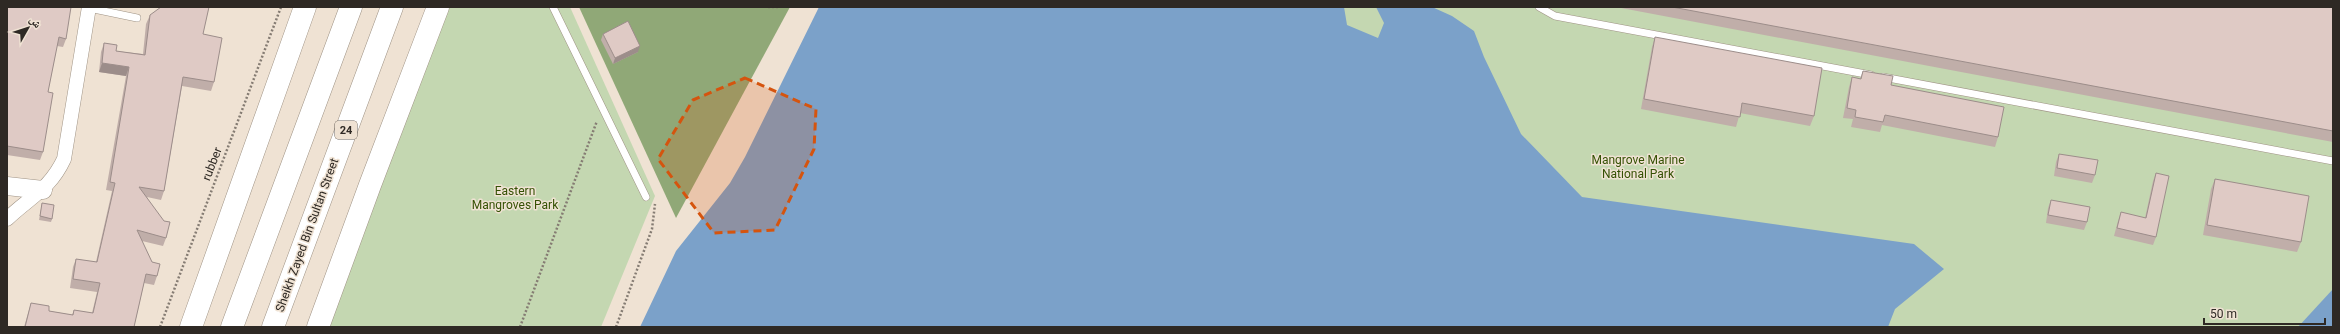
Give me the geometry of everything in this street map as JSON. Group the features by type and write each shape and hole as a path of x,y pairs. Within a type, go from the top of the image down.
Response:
{"main road":[{"path":"191,327 305,7"},
{"path":"232,327 351,7"},
{"name":"Sheikh Zayed Bin Sultan Street","path":"273,327 392,7"},
{"path":"318,327 438,7"}],"street":[{"path":"7,219 43,190 56,176 64,159 89,8"},
{"path":"7,186 43,190"}],"lane":[{"path":"553,7 601,109 646,197"},
{"path":"1539,7 1555,16 2333,161"},
{"path":"89,8 138,18"}],"path":[{"name":"rubber","path":"160,327 281,7"},
{"path":"768,7 780,7"},
{"path":"520,327 601,109"},
{"path":"616,327 652,229 656,204"}],"highlighted area":[{"path":"745,78 816,109 814,149 775,230 714,233 658,159 693,100"}],"green space":[{"name":"Eastern Mangroves Park","path":"449,7 570,7 655,196 601,327 328,327"},
{"path":"579,7 790,7 676,218"},
{"name":"Mangrove Marine National Park","path":"1019,7 2333,7 2333,327 867,327"}],"water":[{"path":"819,7 1344,7 1347,25 1378,38 1384,23 1376,7 1432,7 1452,16 1474,31 1484,57 1521,134 1582,197 1914,244 1944,269 1895,309 1888,327 640,327 676,251 730,183 745,157"},
{"path":"2333,289 2333,327 2298,327"}],"building":[{"path":"7,7 71,7 66,39 59,37 48,92 53,93 43,152 7,146"},
{"path":"161,7 209,7 203,34 222,38 214,82 183,77 164,191 139,187 164,221 170,222 166,238 137,230 152,262 160,264 157,276 146,274 134,327 25,327 31,303 49,306 49,311 73,315 74,310 93,313 100,283 73,279 76,259 97,262 115,183 110,182 129,67 102,63 104,43 117,45 116,51 145,55 150,15"},
{"path":"1672,7 2333,7 2333,131"},
{"path":"628,21 640,46 615,58 603,34"},
{"path":"1655,37 1822,68 1814,116 1742,103 1740,117 1644,99"},
{"path":"1863,71 1893,76 1891,85 2004,107 1998,137 1885,115 1883,122 1855,117 1856,110 1847,108 1852,77 1861,79"},
{"path":"2059,154 2098,160 2095,175 2057,168"},
{"path":"2156,173 2169,176 2156,237 2117,228 2121,212 2146,218"},
{"path":"2215,179 2309,196 2301,242 2207,225"},
{"path":"2051,200 2090,207 2087,222 2048,215"},
{"path":"42,203 54,205 52,219 40,216"}]}
